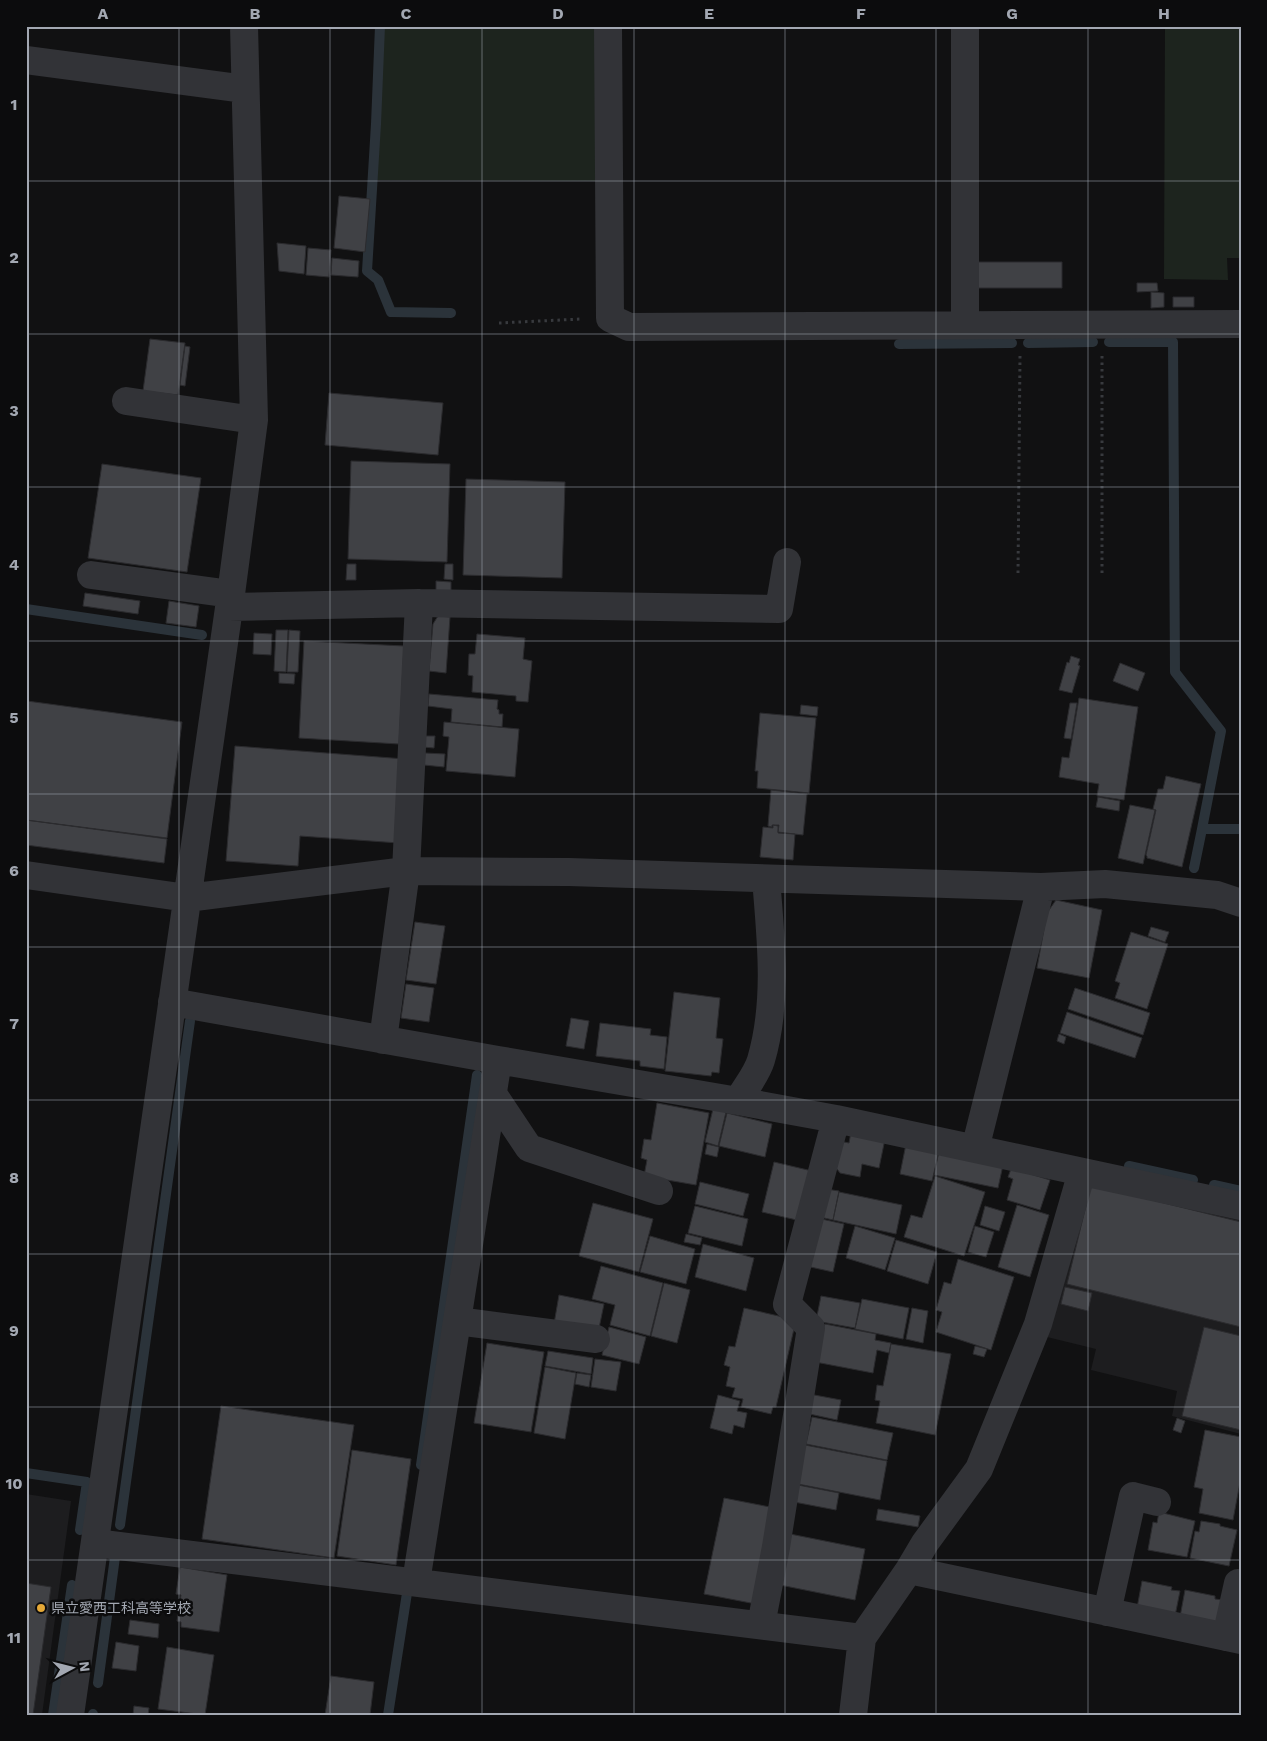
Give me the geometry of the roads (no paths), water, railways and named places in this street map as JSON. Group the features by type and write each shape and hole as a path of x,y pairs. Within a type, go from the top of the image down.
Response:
{"street":[{"path":"70,1715 230,600 254,420 244,26"},
{"path":"608,26 610,318 629,327 1241,324"},
{"path":"964,26 966,325"},
{"path":"26,60 245,89"},
{"path":"126,401 254,420"},
{"path":"91,575 230,600 779,609 787,562"},
{"path":"383,1040 406,871 419,603"},
{"path":"26,876 187,898 406,871 569,872 1041,887 1105,884 1217,895 1241,903"},
{"path":"738,1101 761,1062 770,1016 772,954 766,879"},
{"path":"975,1149 1041,887"},
{"path":"172,1002 836,1119 1241,1206"},
{"path":"416,1582 498,1060"},
{"path":"493,1094 529,1148 660,1191"},
{"path":"761,1625 776,1547 811,1328 787,1304 836,1119"},
{"path":"853,1715 862,1638 909,1570 925,1543 980,1469 1038,1324 1082,1172"},
{"path":"457,1321 596,1339"},
{"path":"1107,1612 1133,1496 1157,1502"},
{"path":"95,1542 862,1638"},
{"path":"909,1570 1234,1639 1238,1583"}],"waterway":[{"path":"380,26 367,271 378,280 391,312 451,313"},
{"path":"1028,343 1093,342"},
{"path":"1109,342 1173,342 1175,672 1221,731 1202,829 1241,829"},
{"path":"899,344 1012,343"},
{"path":"26,609 202,635"},
{"path":"1194,868 1202,829"},
{"path":"120,1525 190,1021"},
{"path":"421,1465 477,1075"},
{"path":"1129,1166 1193,1180"},
{"path":"1214,1185 1241,1191"},
{"path":"26,1473 87,1482 80,1530"},
{"path":"98,1683 115,1557"},
{"path":"53,1715 72,1585"},
{"path":"388,1715 407,1593"}],"place":[{"name":"県立愛西工科高等学校","path":"41,1608"}]}
